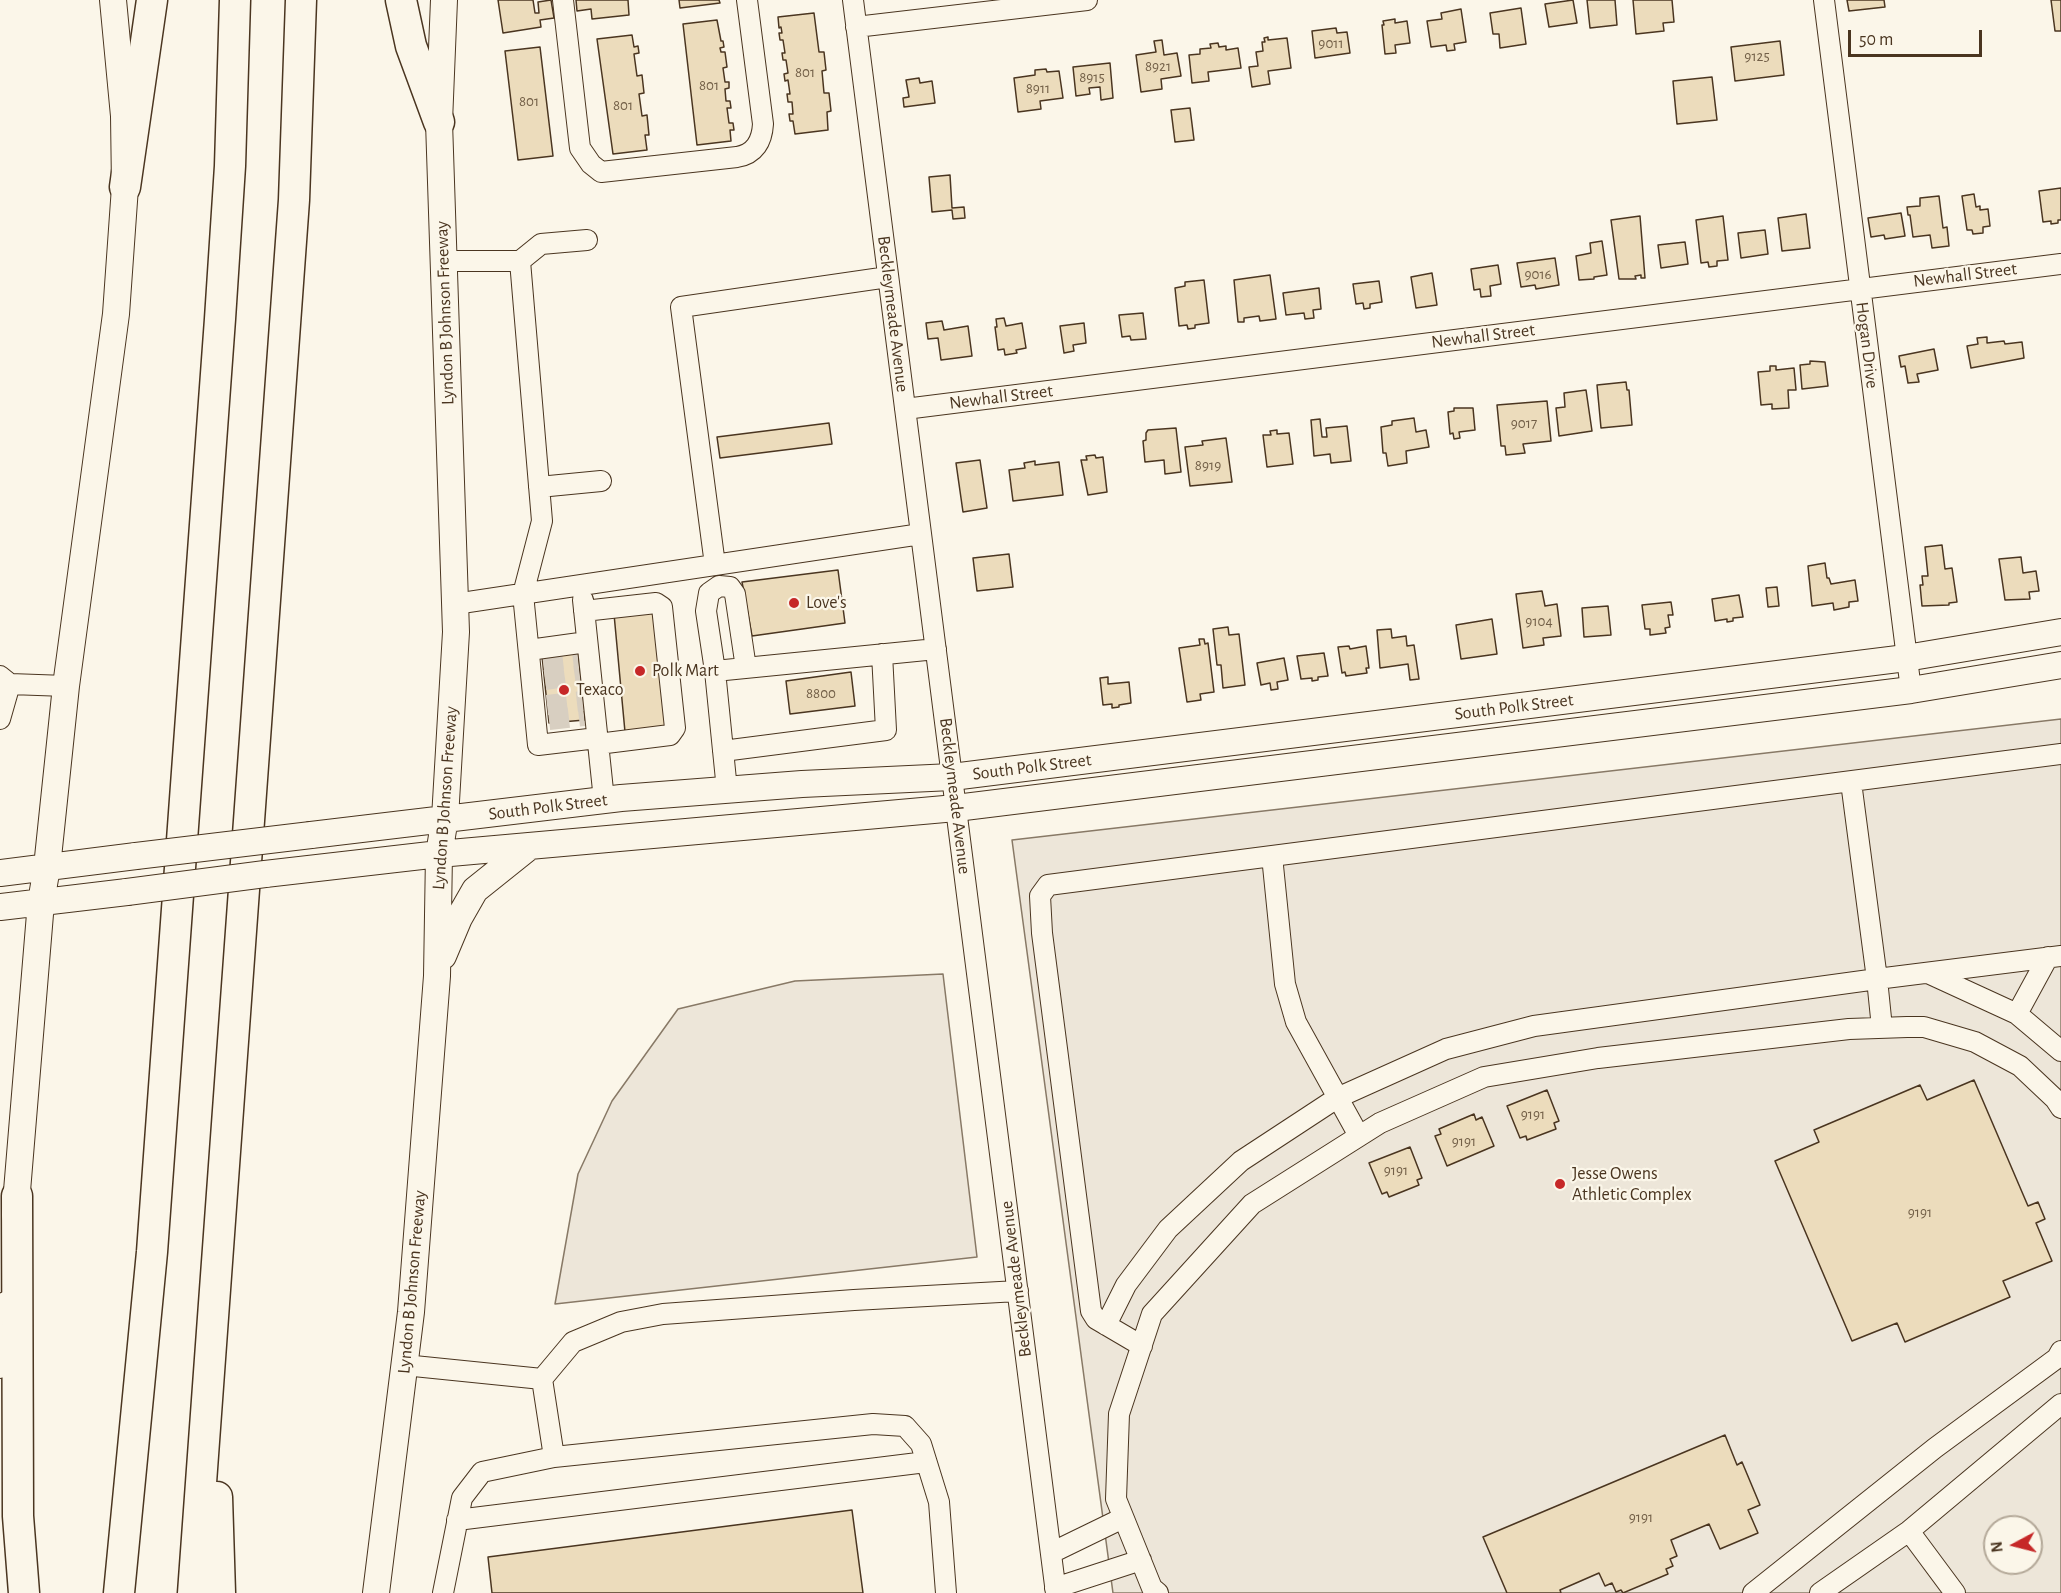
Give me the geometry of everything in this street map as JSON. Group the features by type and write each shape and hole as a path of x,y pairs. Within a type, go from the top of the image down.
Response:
{"highway":[{"path":"125,187 152,0"},
{"path":"119,1593 152,1252 220,318 230,166 235,0"},
{"path":"193,1593 294,200 301,0"},
{"path":"401,0 411,46 439,122"},
{"path":"17,1196 18,1516 24,1593"},
{"path":"211,1354 220,1593"}],"main road":[{"path":"0,1365 17,1196 41,902 47,867 66,686 116,314 125,187 124,116 113,0"},
{"name":"Lyndon B Johnson Freeway","path":"376,1593 411,1312 437,976 439,855 445,818 456,632 439,122 444,0"},
{"name":"South Polk Street","path":"0,873 604,800 727,790 952,777 1906,658 2061,632"},
{"name":"South Polk Street","path":"0,907 321,867 956,808 1911,690 2061,665"},
{"path":"1459,714 1464,745"},
{"path":"437,976 447,944 476,890 530,846"}],"street":[{"path":"563,0 580,148 591,164 601,172 746,156 754,150 763,134 763,124 747,0"},
{"name":"Beckleymeade Avenue","path":"853,0 1056,1591"},
{"path":"856,27 1087,0"},
{"name":"Hogan Drive","path":"1824,0 1911,690"},
{"path":"443,261 520,261 541,244 587,240"},
{"path":"520,261 542,521 523,594 542,713 538,745 670,735 675,728 662,607 656,603 584,611"},
{"name":"Newhall Street","path":"905,409 2061,264"},
{"path":"715,565 681,307 888,277"},
{"path":"539,487 601,481"},
{"path":"455,604 921,534"},
{"path":"581,585 589,708 598,741 604,800"},
{"path":"727,790 706,611 709,593 719,586 730,587 735,594 746,668"},
{"path":"714,672 936,649"},
{"path":"723,751 886,730 882,654"},
{"path":"536,667 585,661"},
{"path":"0,719 5,680 66,686"},
{"path":"1142,1346 1096,1319 1091,1311 1042,933 1040,896 1048,885 2061,754"},
{"path":"1851,782 1882,1028"},
{"path":"1272,856 1285,984 1296,1022 1359,1136"},
{"path":"1106,1325 1126,1285 1168,1229 1241,1161 1337,1098 1446,1049 1534,1026 2054,957"},
{"path":"2017,1014 2054,957"},
{"path":"1928,973 2017,1014 2061,1051"},
{"path":"1158,1593 1152,1588 1116,1499 1119,1414 1152,1314 1252,1204 1380,1123 1484,1077 1598,1058 1850,1029 1924,1027 1975,1042 2020,1066 2055,1099 2061,1108"},
{"path":"554,1457 542,1378 573,1342 621,1322 663,1314 1018,1291"},
{"path":"1753,1593 1935,1448 2060,1357"},
{"path":"404,1365 542,1378"},
{"path":"1820,1593 1909,1531 2061,1404"},
{"path":"443,1593 462,1498 482,1472 554,1457 873,1424 905,1426 921,1444 939,1502 946,1593"},
{"path":"458,1520 926,1462"},
{"path":"1050,1553 1123,1518"},
{"path":"1909,1531 1955,1593"},
{"path":"1056,1591 1141,1560"}],"shaded area":[{"name":"Jesse Owens Athletic Complex","path":"2061,719 2061,1593 1113,1593 1012,840"},
{"path":"943,974 977,1257 555,1304 578,1174 612,1101 678,1009 795,981"}],"building":[{"path":"498,0 533,0 535,13 539,13 538,2 551,0 554,18 540,20 541,27 503,33"},
{"path":"576,0 628,0 629,15 592,19 591,9 577,11"},
{"path":"679,0 719,0 720,3 680,8"},
{"path":"1573,0 1577,23 1549,27 1545,4"},
{"path":"1587,0 1615,0 1617,25 1590,28"},
{"path":"1633,0 1672,0 1674,22 1663,23 1664,31 1636,34"},
{"path":"1847,0 1884,0 1885,7 1849,11"},
{"path":"2051,0 2061,0 2061,31 2055,31"},
{"path":"1521,8 1526,44 1500,48 1499,34 1493,34 1490,13"},
{"path":"1461,9 1466,42 1454,44 1455,50 1447,51 1446,45 1431,47 1427,21 1442,19 1441,13"},
{"path":"814,13 819,52 824,52 826,70 822,71 824,93 829,93 831,111 827,112 828,130 795,134 793,121 790,121 789,114 793,114 792,102 788,102 787,94 790,94 788,80 785,81 784,74 788,73 786,60 783,60 782,53 785,53 783,40 780,40 779,33 782,33 778,17"},
{"path":"1395,19 1395,23 1407,21 1410,43 1395,45 1396,53 1385,54 1383,21"},
{"path":"717,20 724,47 720,48 721,52 725,52 727,67 723,68 725,82 729,82 729,88 725,89 726,101 730,101 731,108 727,108 729,123 733,123 734,130 730,130 731,141 697,145 683,24"},
{"path":"1336,28 1337,33 1347,32 1350,53 1315,58 1312,31"},
{"path":"632,35 634,47 638,46 639,53 634,54 637,76 642,75 644,93 639,94 642,116 647,115 649,135 645,135 647,150 613,154 597,39"},
{"path":"1268,37 1268,40 1287,38 1291,68 1268,71 1270,84 1252,87 1249,67 1258,66 1256,52 1263,51 1262,42 1265,42 1264,38"},
{"path":"1162,40 1164,55 1177,53 1181,76 1161,79 1162,89 1141,92 1136,55 1156,52 1154,41"},
{"path":"1780,41 1784,75 1735,81 1731,47"},
{"path":"1218,43 1219,47 1226,46 1226,50 1238,48 1241,68 1208,72 1209,81 1192,83 1189,55 1200,54 1200,49 1211,48 1210,44"},
{"path":"540,47 553,156 518,160 505,51"},
{"path":"1110,63 1113,98 1101,100 1100,87 1089,88 1090,94 1076,96 1073,67"},
{"path":"1046,69 1047,72 1059,71 1063,98 1040,101 1041,109 1018,112 1014,78 1035,75 1035,70"},
{"path":"1712,77 1717,120 1677,124 1673,81"},
{"path":"919,78 920,83 932,81 935,103 904,107 903,98 909,97 906,80"},
{"path":"1190,108 1194,140 1175,142 1171,110"},
{"path":"950,175 952,208 964,207 965,218 953,219 952,210 932,212 929,177"},
{"path":"2061,188 2061,220 2051,224 2051,221 2043,222 2039,191"},
{"path":"1974,194 1976,207 1980,206 1980,210 1988,209 1990,226 1983,227 1983,233 1973,234 1972,230 1967,230 1962,196"},
{"path":"1939,196 1943,228 1947,227 1949,246 1932,248 1930,235 1913,237 1907,207 1920,206 1920,198"},
{"path":"1901,213 1905,236 1885,239 1884,235 1871,237 1868,218"},
{"path":"1806,214 1810,248 1782,251 1778,218"},
{"path":"1640,216 1645,278 1641,278 1641,275 1635,276 1636,279 1619,279 1611,220"},
{"path":"1723,216 1728,260 1717,261 1717,266 1709,267 1708,262 1701,263 1696,220"},
{"path":"1765,230 1768,254 1741,258 1738,233"},
{"path":"1602,241 1607,275 1579,280 1576,256 1591,253 1590,243"},
{"path":"1685,242 1688,264 1661,268 1658,245"},
{"path":"1555,258 1559,285 1536,289 1535,285 1521,287 1517,263"},
{"path":"1498,265 1501,284 1490,286 1491,296 1481,297 1480,289 1474,290 1471,269"},
{"path":"1432,273 1437,305 1416,308 1411,277"},
{"path":"1270,275 1276,319 1260,321 1259,316 1244,318 1244,322 1238,322 1234,280"},
{"path":"1204,280 1209,323 1195,325 1195,328 1188,329 1187,325 1179,326 1175,288 1185,286 1185,282"},
{"path":"1379,281 1382,302 1370,304 1370,308 1364,309 1363,303 1356,304 1353,284"},
{"path":"1319,288 1321,309 1313,310 1314,318 1305,319 1304,313 1286,315 1283,293"},
{"path":"1143,313 1146,339 1131,340 1130,336 1122,337 1119,315"},
{"path":"1004,318 1006,326 1022,323 1026,348 1016,350 1017,353 1005,355 1004,349 998,350 996,319"},
{"path":"942,321 944,330 968,326 972,356 941,360 938,338 928,339 926,323"},
{"path":"1084,323 1086,343 1073,345 1074,351 1064,353 1060,326"},
{"path":"1987,337 1987,343 2022,342 2024,358 1971,368 1967,346 1978,344 1977,338"},
{"path":"1934,349 1938,370 1917,374 1919,382 1908,383 1905,366 1901,367 1899,356"},
{"path":"1810,361 1825,362 1828,386 1802,389 1800,365 1810,364"},
{"path":"1770,366 1776,366 1776,370 1794,368 1796,390 1788,390 1789,408 1772,409 1772,404 1761,405 1758,372 1770,371"},
{"path":"1626,382 1627,390 1629,390 1632,425 1601,428 1597,385"},
{"path":"1586,390 1592,431 1559,436 1556,408 1565,407 1564,393"},
{"path":"1547,401 1551,441 1523,444 1525,453 1506,455 1505,446 1501,446 1497,405"},
{"path":"1454,408 1473,408 1475,430 1459,432 1460,438 1454,439 1453,433 1450,434 1448,412 1454,411"},
{"path":"1414,418 1416,432 1426,430 1429,447 1406,451 1407,463 1388,466 1386,453 1383,453 1381,427 1392,425 1392,421"},
{"path":"1320,419 1322,437 1327,437 1326,428 1347,426 1351,461 1331,463 1330,454 1314,456 1311,420"},
{"path":"829,423 832,444 720,458 717,437"},
{"path":"1176,428 1181,472 1165,474 1164,460 1145,462 1143,441 1146,440 1148,430"},
{"path":"1277,430 1277,434 1289,433 1293,464 1267,467 1263,435 1271,435 1270,431"},
{"path":"1226,438 1232,482 1190,486 1185,447 1203,445 1202,441"},
{"path":"1095,455 1096,458 1103,457 1107,492 1088,495 1081,460 1087,460 1086,456"},
{"path":"980,460 987,508 963,512 956,463"},
{"path":"1035,461 1035,465 1059,462 1063,495 1013,501 1009,470 1025,468 1024,463"},
{"path":"1942,545 1945,569 1952,568 1957,602 1949,603 1949,605 1922,606 1920,585 1923,585 1922,576 1928,576 1925,547"},
{"path":"1009,554 1013,587 977,591 973,558"},
{"path":"2021,557 2023,573 2036,571 2039,591 2029,592 2030,599 2005,600 1999,559"},
{"path":"1825,563 1827,578 1831,584 1855,580 1858,601 1849,602 1849,607 1834,610 1833,603 1812,606 1808,566"},
{"name":"Love's","path":"838,570 845,623 752,636 742,582"},
{"path":"1777,587 1779,606 1768,607 1766,588"},
{"path":"1542,591 1545,606 1557,604 1561,636 1543,638 1544,645 1523,648 1516,594"},
{"path":"1739,595 1743,617 1733,618 1733,621 1727,622 1727,619 1715,621 1712,599"},
{"path":"1671,602 1673,615 1668,615 1670,627 1665,628 1666,633 1650,635 1650,629 1645,629 1642,605"},
{"path":"1608,606 1611,635 1584,637 1582,608"},
{"name":"Polk Mart","path":"655,610 667,728 625,732 614,614"},
{"path":"1492,619 1497,654 1461,659 1456,625"},
{"path":"1228,627 1229,635 1239,634 1245,685 1223,688 1221,665 1217,665 1213,629"},
{"path":"1391,629 1392,638 1406,636 1407,646 1414,645 1419,679 1410,680 1408,664 1380,668 1377,630"},
{"path":"1199,639 1204,639 1205,644 1208,643 1214,692 1200,694 1201,700 1187,702 1179,648 1200,645"},
{"path":"1349,646 1350,649 1366,646 1369,668 1366,668 1367,673 1346,676 1345,672 1342,673 1338,647"},
{"name":"Texaco","path":"578,652 585,720 549,723 542,656"},
{"path":"1324,653 1328,676 1318,677 1318,680 1312,681 1312,678 1301,679 1297,656"},
{"path":"1284,658 1288,680 1277,682 1278,689 1271,690 1270,683 1261,685 1257,663"},
{"path":"851,672 855,706 790,714 786,681"},
{"path":"1108,677 1108,684 1129,682 1131,703 1112,708 1112,704 1103,705 1100,678"},
{"path":"1974,1080 2028,1206 2038,1202 2045,1219 2036,1223 2052,1261 2003,1281 2010,1297 1905,1342 1897,1323 1852,1341 1775,1161 1819,1142 1814,1130 1920,1085 1927,1100"},
{"path":"1547,1090 1559,1121 1554,1123 1556,1129 1527,1140 1526,1136 1520,1138 1507,1106"},
{"path":"1474,1114 1476,1120 1482,1117 1494,1146 1447,1166 1435,1136 1441,1134 1439,1129"},
{"path":"1410,1147 1422,1178 1417,1180 1419,1185 1389,1197 1387,1192 1382,1194 1369,1163"},
{"path":"1725,1435 1737,1465 1742,1462 1760,1505 1748,1510 1758,1533 1720,1549 1709,1524 1671,1540 1677,1556 1670,1559 1673,1566 1666,1569 1668,1574 1623,1593 1621,1590 1616,1592 1612,1583 1605,1586 1599,1573 1560,1590 1561,1593 1507,1593 1483,1537"},
{"path":"852,1510 863,1593 492,1593 488,1557"}],"tunnel":[{"path":"543,662 578,658"},
{"path":"545,680 580,675"},
{"path":"547,705 583,701"},
{"path":"549,720 584,716"}],"place":[{"name":"Love's","path":"794,603"},
{"name":"Polk Mart","path":"640,671"},
{"name":"Texaco","path":"564,690"},
{"name":"Jesse Owens Athletic Complex","path":"1560,1184"}]}
